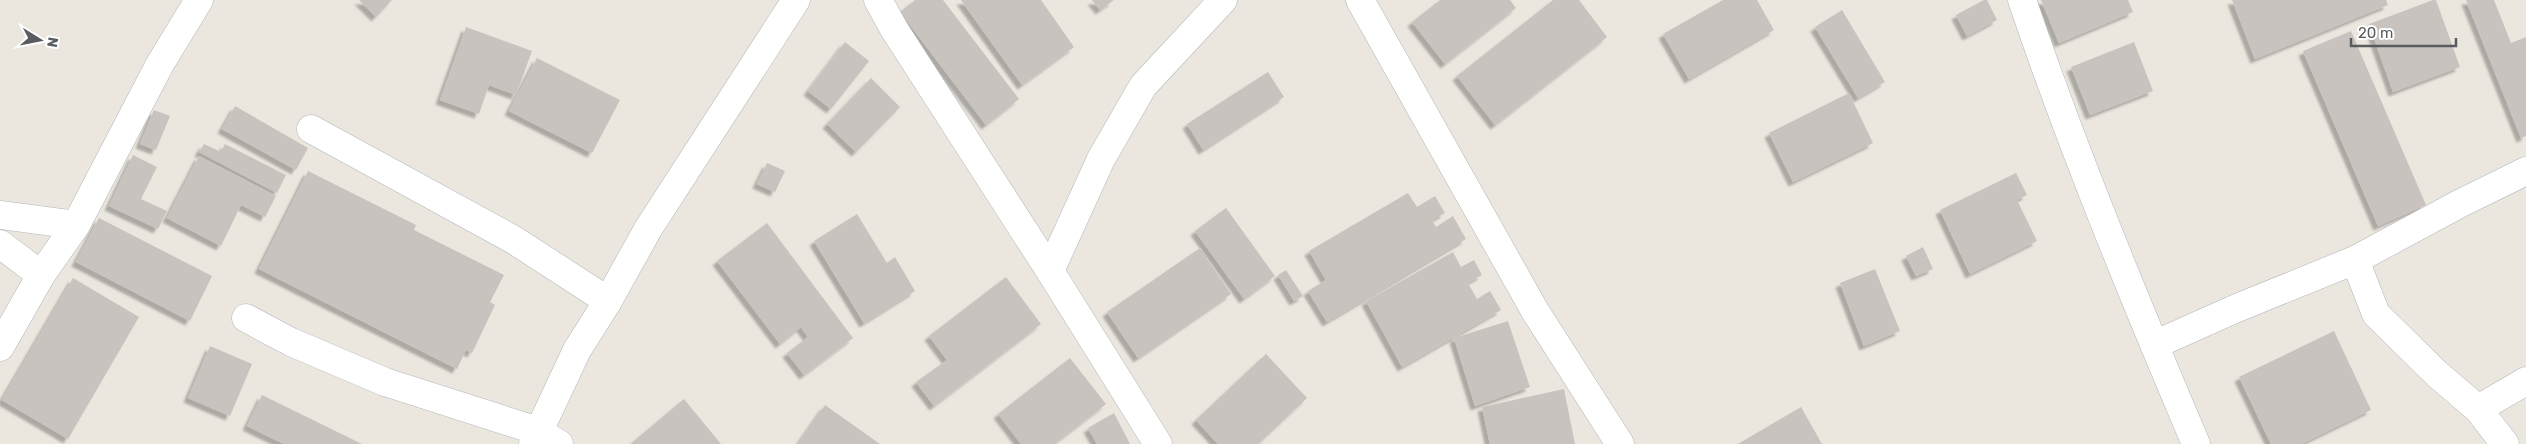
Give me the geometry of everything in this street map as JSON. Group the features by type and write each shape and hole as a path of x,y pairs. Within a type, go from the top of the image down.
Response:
{"street":[{"path":"0,347 40,274 76,225 160,64 199,0"},
{"path":"246,318 291,342 385,382 543,440 577,350 608,301 648,229 796,0"},
{"path":"878,0 894,29 1050,271 1158,444"},
{"path":"1050,271 1101,159 1143,86 1223,0"},
{"path":"1360,0 1535,311 1620,444"},
{"path":"2022,0 2046,71 2154,345 2196,444"},
{"path":"311,130 514,240 608,301"},
{"path":"2154,345 2237,308 2355,260 2459,204 2526,171"},
{"path":"0,215 76,225"},
{"path":"0,244 40,274"},
{"path":"2355,260 2376,314 2437,374 2478,409 2504,444"},
{"path":"2478,409 2526,381"}],"building":[{"path":"359,0 392,0 376,17"},
{"path":"915,0 943,0 1019,99 986,125 900,12"},
{"path":"961,0 1041,0 1074,47 1022,85"},
{"path":"1092,0 1114,0 1100,10"},
{"path":"1440,0 1510,0 1516,8 1445,64 1412,22"},
{"path":"1553,0 1579,0 1607,37 1495,125 1457,76"},
{"path":"1723,0 1757,0 1774,30 1689,79 1663,34"},
{"path":"1987,0 1997,20 1967,36 1956,15"},
{"path":"2041,0 2128,0 2133,12 2059,43"},
{"path":"2232,0 2386,0 2388,5 2255,59"},
{"path":"2436,0 2460,67 2393,92 2369,24"},
{"path":"2466,0 2494,0 2511,43 2526,37 2526,136 2521,138"},
{"path":"1842,10 1885,82 1858,98 1815,27"},
{"path":"466,27 532,51 516,95 489,85 479,114 440,100"},
{"path":"2351,31 2426,205 2378,226 2303,51"},
{"path":"845,42 869,61 831,109 808,91"},
{"path":"2134,42 2153,91 2090,115 2071,67"},
{"path":"537,58 620,100 592,153 509,111"},
{"path":"1268,72 1284,97 1203,150 1187,124"},
{"path":"871,78 900,107 856,152 827,124"},
{"path":"1849,93 1873,143 1793,182 1769,133"},
{"path":"235,106 308,148 296,170 222,129"},
{"path":"154,110 170,116 156,150 140,144"},
{"path":"204,144 221,152 225,144 286,175 277,193 199,152"},
{"path":"133,155 157,167 141,199 167,211 158,229 109,206"},
{"path":"199,156 276,196 265,217 241,205 221,246 167,218"},
{"path":"767,163 785,171 775,192 757,184"},
{"path":"308,171 416,225 414,230 504,275 490,302 495,305 472,353 466,350 457,369 259,269"},
{"path":"2016,173 2027,195 2017,200 2037,241 1970,274 1940,210"},
{"path":"1408,193 1417,207 1435,196 1445,213 1432,220 1436,227 1453,216 1466,239 1327,322 1308,291 1326,280 1309,251"},
{"path":"1226,208 1275,276 1244,299 1195,231"},
{"path":"857,214 887,263 895,257 915,291 864,323 814,241"},
{"path":"99,218 212,276 190,321 76,262"},
{"path":"767,223 853,338 804,375 787,353 808,337 801,327 780,344 717,261"},
{"path":"1923,247 1933,269 1916,276 1906,256"},
{"path":"1200,248 1231,294 1138,358 1107,312"},
{"path":"1453,252 1461,267 1474,260 1482,275 1468,283 1477,299 1490,291 1501,310 1402,367 1366,301"},
{"path":"1875,269 1900,331 1864,346 1840,283"},
{"path":"1286,270 1303,296 1294,301 1278,275"},
{"path":"1006,277 1041,324 934,406 916,382 947,360 929,336"},
{"path":"73,278 139,317 68,439 2,400"},
{"path":"1508,321 1530,387 1475,406 1454,338"},
{"path":"2334,331 2371,410 2301,444 2271,444 2239,377"},
{"path":"210,346 252,364 230,416 188,398"},
{"path":"1266,354 1307,398 1258,444 1218,444 1196,420"},
{"path":"1070,358 1106,404 1054,444 1021,444 998,414"},
{"path":"1564,389 1575,444 1490,444 1482,407"},
{"path":"262,395 362,444 284,444 247,426"},
{"path":"684,399 721,444 636,444 634,441"},
{"path":"825,405 880,444 798,444"},
{"path":"1801,407 1822,444 1738,444"},
{"path":"1114,413 1130,444 1097,444 1088,428"}]}
